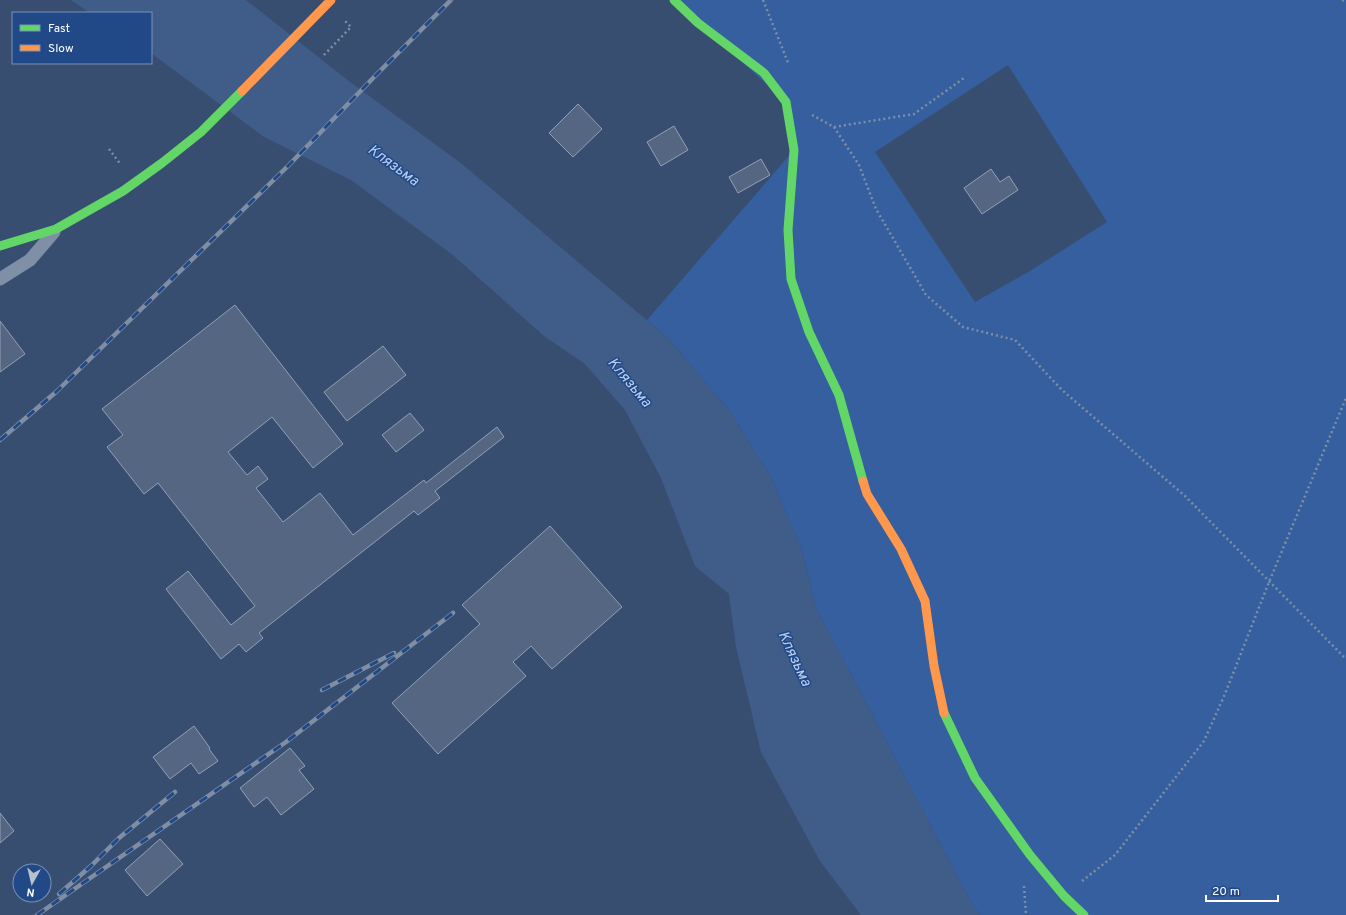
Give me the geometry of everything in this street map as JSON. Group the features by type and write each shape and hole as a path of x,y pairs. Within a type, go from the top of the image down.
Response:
{"street":[{"path":"0,246 56,229 124,191 162,163 201,132 331,0"},
{"path":"674,0 698,24 764,73 786,102 794,150 788,230 791,279 808,332 839,395 868,494 901,549 925,601 934,666 944,715 975,778 1030,855 1064,896 1084,915"}],"lane":[{"path":"0,279 30,260 56,229"}],"path":[{"path":"763,0 791,69"},
{"path":"1342,0 1346,1"},
{"path":"324,55 351,27 343,19"},
{"path":"834,126 914,114 964,78"},
{"path":"786,102 834,126 859,165 876,209 926,295 963,327 1015,340 1062,390 1186,496 1346,659"},
{"path":"109,149 124,168"},
{"path":"1064,896 1115,855 1204,741 1225,694 1269,582 1346,398"}],"shaded area":[{"path":"674,0 1346,0 1346,915 980,915 972,904 816,608 802,551 771,477 728,409 669,339 647,320 794,150 786,102","holes":["1008,65 1107,222 1030,271 975,302 875,152"]}],"water":[{"name":"Клязьма","path":"71,0 246,0 350,82 462,164 669,339 728,409 771,477 802,551 816,608 972,904 980,915 861,915 820,861 761,752 736,647 729,594 695,566 661,478 625,410 585,364 544,336 453,255 351,180 264,137 152,54 152,12 89,12"}],"building":[{"path":"578,104 602,129 573,157 549,133"},
{"path":"674,126 688,150 661,166 647,142"},
{"path":"761,159 770,175 738,193 729,177"},
{"path":"991,169 1000,182 1009,176 1018,190 982,214 964,188"},
{"path":"235,305 343,444 313,468 272,417 228,452 247,475 258,466 268,479 256,488 283,522 320,493 353,535 424,480 426,483 497,427 504,437 435,491 440,498 418,515 414,511 259,633 263,638 246,652 239,644 221,659 166,589 188,571 231,625 255,606 158,483 144,494 107,447 123,435 102,409"},
{"path":"0,321 25,354 0,372"},
{"path":"383,346 406,375 347,421 324,392"},
{"path":"410,413 424,430 396,452 382,435"},
{"path":"550,526 622,607 552,669 531,646 513,662 526,676 438,754 392,703 480,624 462,605"},
{"path":"194,726 218,761 199,774 191,763 170,779 153,757"},
{"path":"290,748 305,766 299,770 314,789 281,815 267,797 254,807 240,788"},
{"path":"0,813 14,831 0,843"},
{"path":"160,839 183,864 147,896 125,870"}],"railway":[{"path":"0,440 56,392 289,165 451,0"},
{"path":"37,915 286,742 453,613"},
{"path":"322,690 394,653"},
{"path":"59,894 91,866 119,838 175,792"}],"traffic: fast":[{"path":"674,0 698,23 764,73 786,102 794,150 788,230 791,279 809,332 839,395 863,481"},
{"path":"0,246 56,229 123,191 201,132 242,91"},
{"path":"944,713 975,778 1030,855 1064,896 1084,915"}],"traffic: slow":[{"path":"242,91 331,0"},
{"path":"863,481 867,494 901,549 925,601 934,666 944,713"}]}
